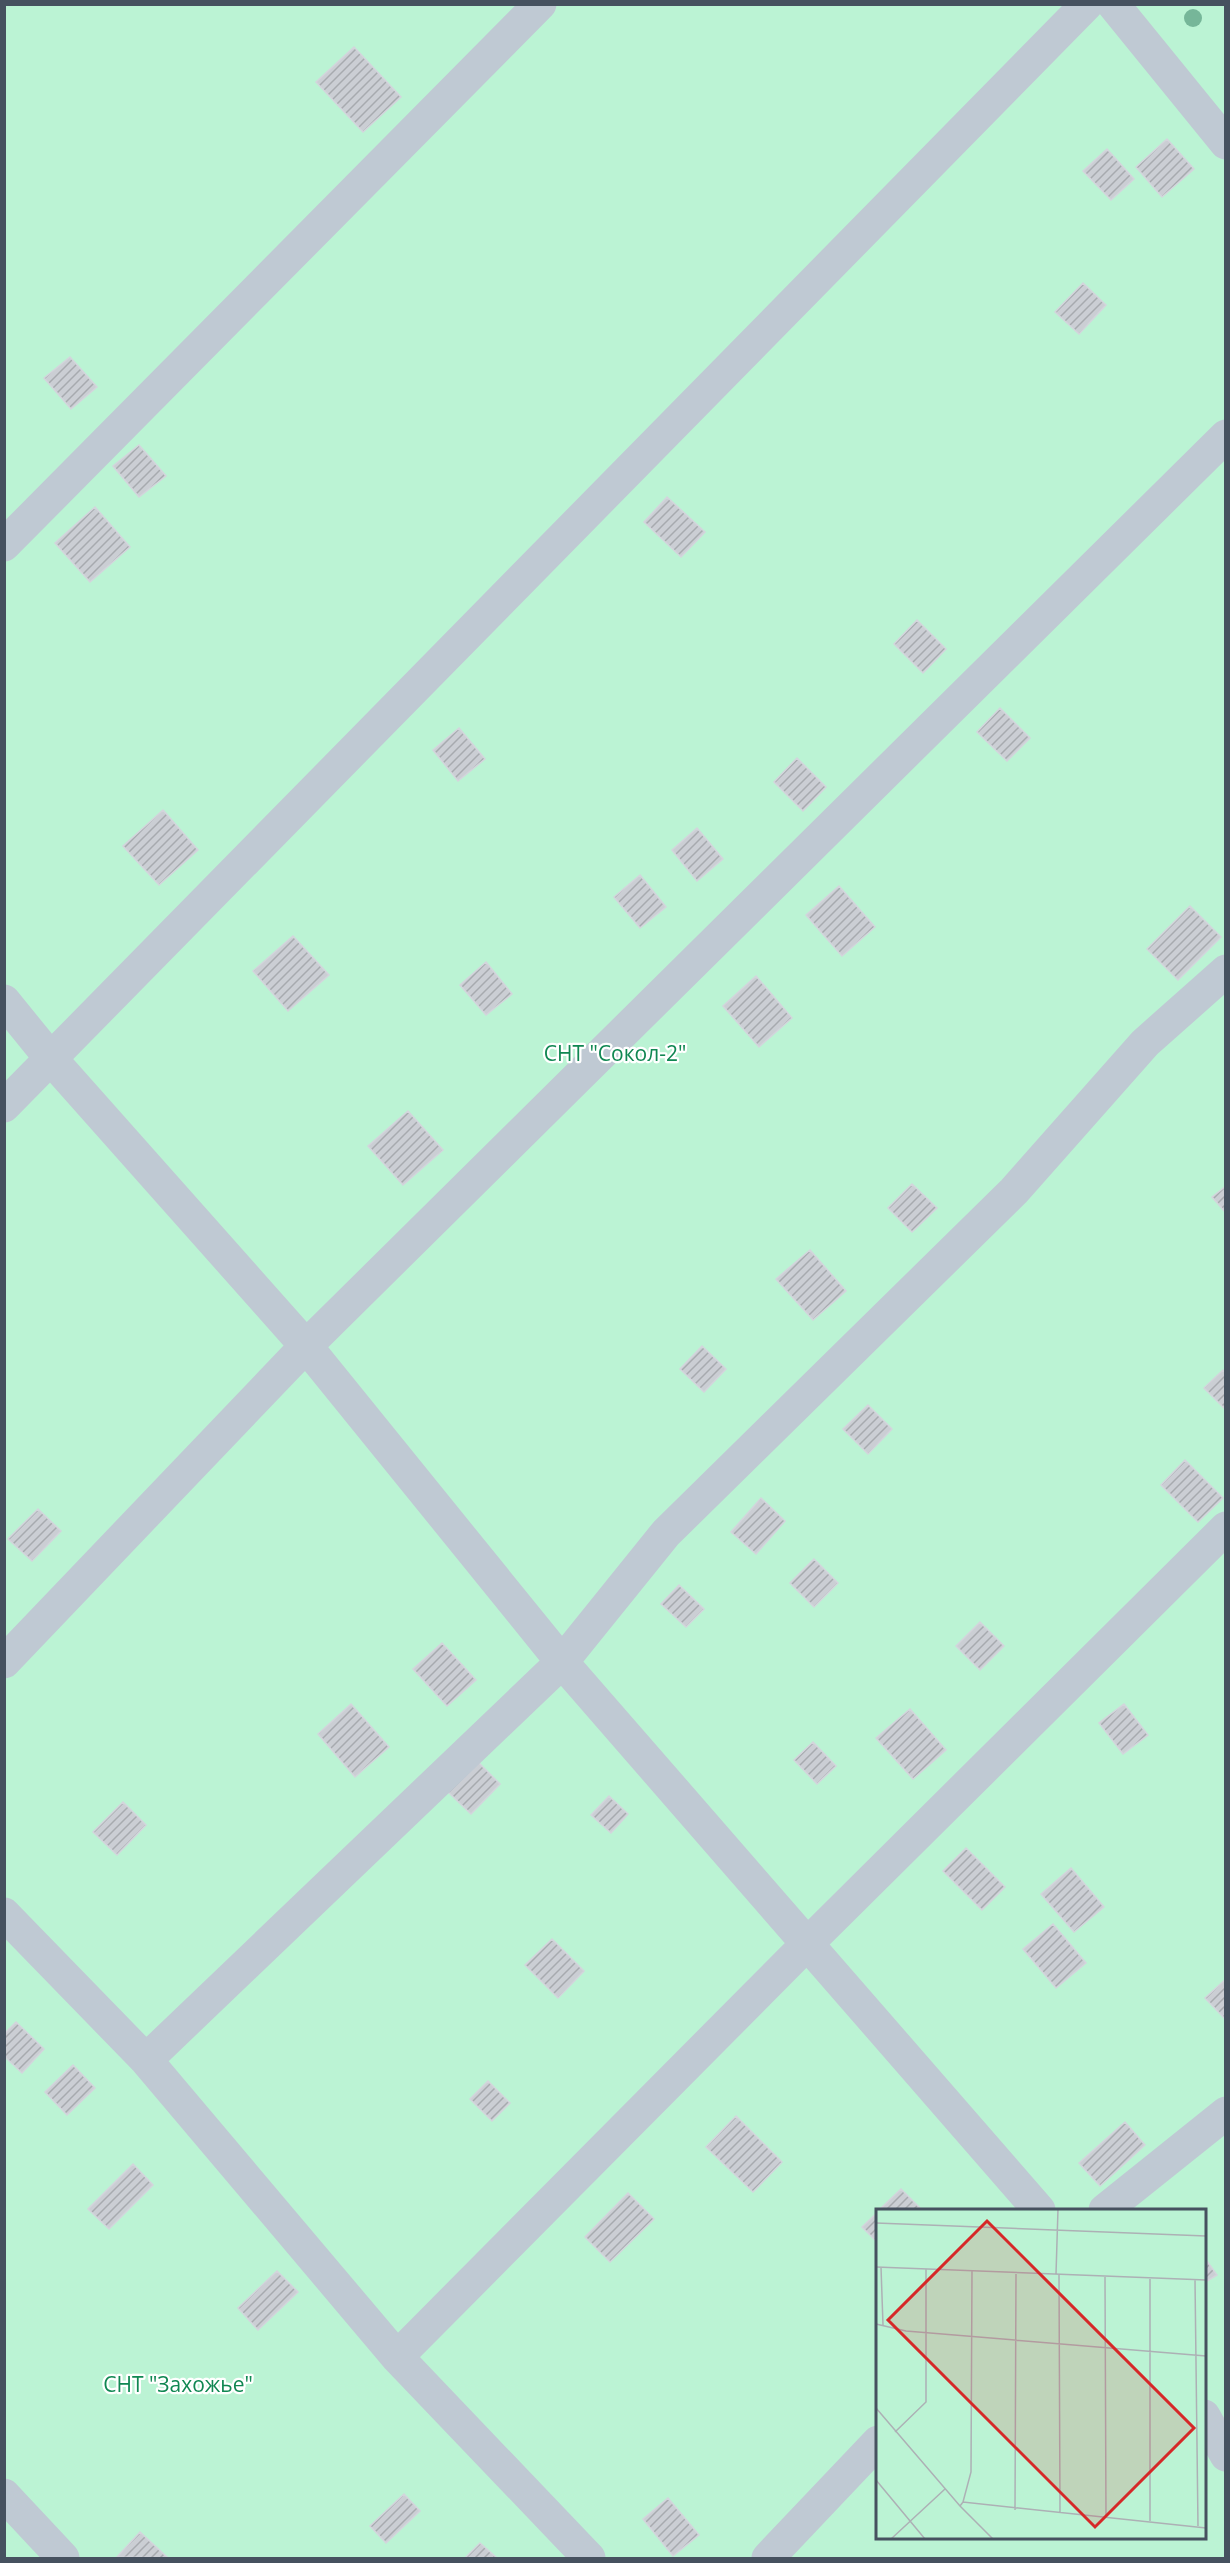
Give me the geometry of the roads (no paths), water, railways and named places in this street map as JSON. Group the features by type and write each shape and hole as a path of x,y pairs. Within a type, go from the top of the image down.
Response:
{"lane":[{"path":"4,545 540,4"},
{"path":"4,1106 52,1060 1087,4"},
{"path":"1113,4 1226,143"},
{"path":"4,1662 306,1346 1226,436"},
{"path":"146,2060 562,1662 666,1533 1014,1191 1145,1043 1226,971"},
{"path":"4,1001 52,1060 306,1346 562,1662 806,1945 1038,2209"},
{"path":"397,2356 1226,1528"},
{"path":"4,1914 146,2060 397,2356 589,2559"},
{"path":"1107,2209 1226,2113"},
{"path":"1206,2420 1226,2455"},
{"path":"768,2559 876,2444"},
{"path":"4,2495 63,2559"}],"park label":[{"name":"СНТ \"Сокол-2\"","path":"615,1054"},
{"name":"СНТ \"Захожье\"","path":"178,2385"}]}
